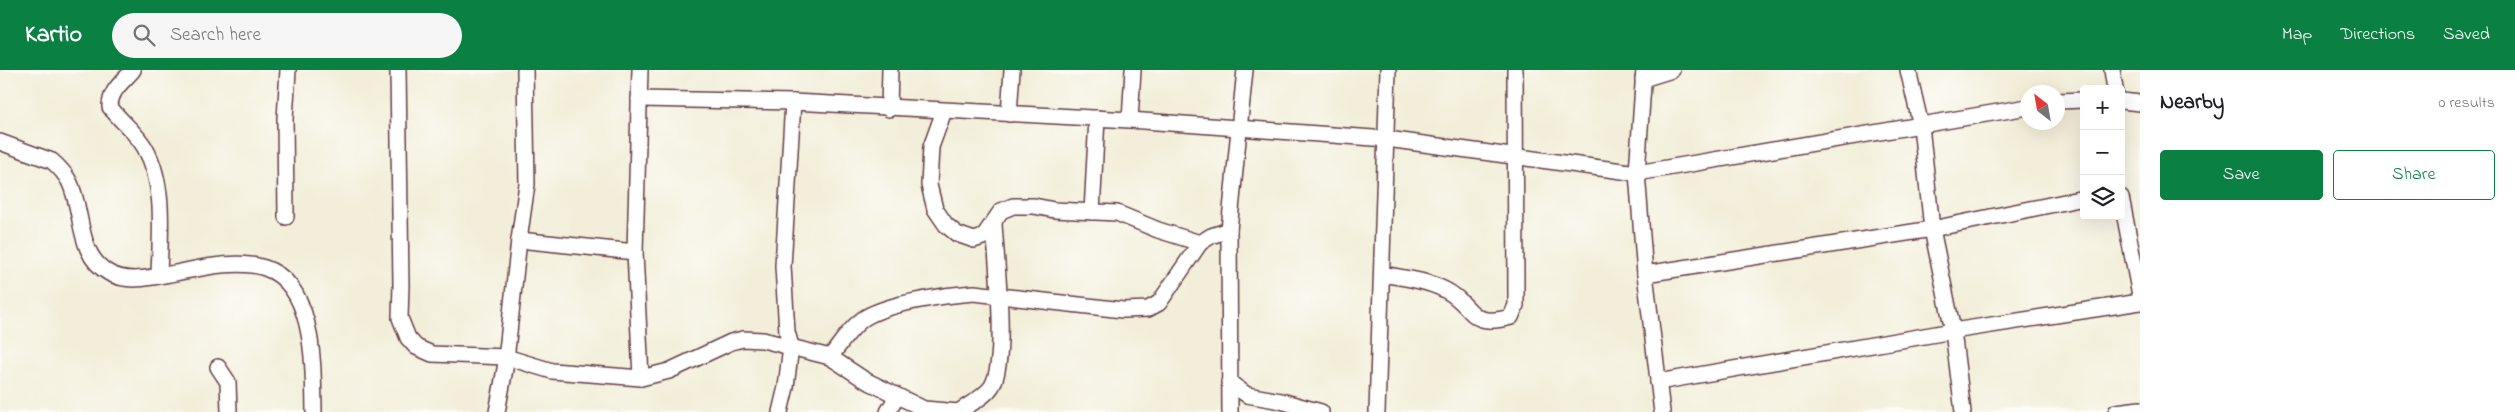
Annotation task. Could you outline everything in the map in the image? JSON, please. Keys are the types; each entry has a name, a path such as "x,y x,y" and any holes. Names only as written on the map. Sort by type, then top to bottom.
{"street":[{"path":"134,70 115,88 110,100 110,107 145,148 156,180 160,217 159,276"},
{"path":"286,217 285,118 288,70"},
{"path":"398,70 400,318 412,344 432,354 552,371 641,378 669,371 718,346 743,339 763,340 830,358 865,380 924,409 959,412 987,392 997,376 1000,361 999,296 994,224"},
{"path":"497,412 528,184 525,70"},
{"path":"640,70 635,252 641,378"},
{"path":"889,109 890,70"},
{"path":"1009,114 1012,70"},
{"path":"1130,120 1133,70"},
{"path":"1230,412 1228,230 1246,70"},
{"path":"1376,412 1388,70"},
{"path":"1382,274 1429,283 1446,290 1458,298 1468,312 1482,320 1498,321 1511,318 1516,305 1514,70"},
{"path":"1662,412 1645,274 1637,173 1644,74 1672,70"},
{"path":"1908,70 1920,126 1932,229 1952,331 1963,412"},
{"path":"2112,70 2114,85"},
{"path":"639,99 793,102 889,109 1097,118 1239,130 1387,139 1637,173 2020,108"},
{"path":"2065,101 2080,100"},
{"path":"2125,101 2140,103"},
{"path":"780,412 786,387 790,346 787,332 783,266 793,102"},
{"path":"944,111 931,147 929,185 935,210 946,225 957,234 974,240 983,237 994,224 1001,211 1013,206 1034,206 1054,210 1116,213 1158,230 1200,243"},
{"path":"1092,212 1097,118"},
{"path":"0,142 52,161 59,167 70,182 90,254 107,272 127,280 220,264 264,267 289,282 301,305 310,332 314,412"},
{"path":"1645,274 1932,229 2080,199"},
{"path":"2125,218 2140,295"},
{"path":"830,358 864,318 883,310 952,294 974,293 1123,310 1148,309 1159,303 1200,243 1211,236 1228,230"},
{"path":"519,240 635,252"},
{"path":"1658,382 1952,331 2140,302"},
{"path":"218,367 228,382 229,412"},
{"path":"1229,382 1247,395 1281,401 1321,412"},
{"path":"888,412 897,396"},
{"path":"2116,412 2140,409"}]}
